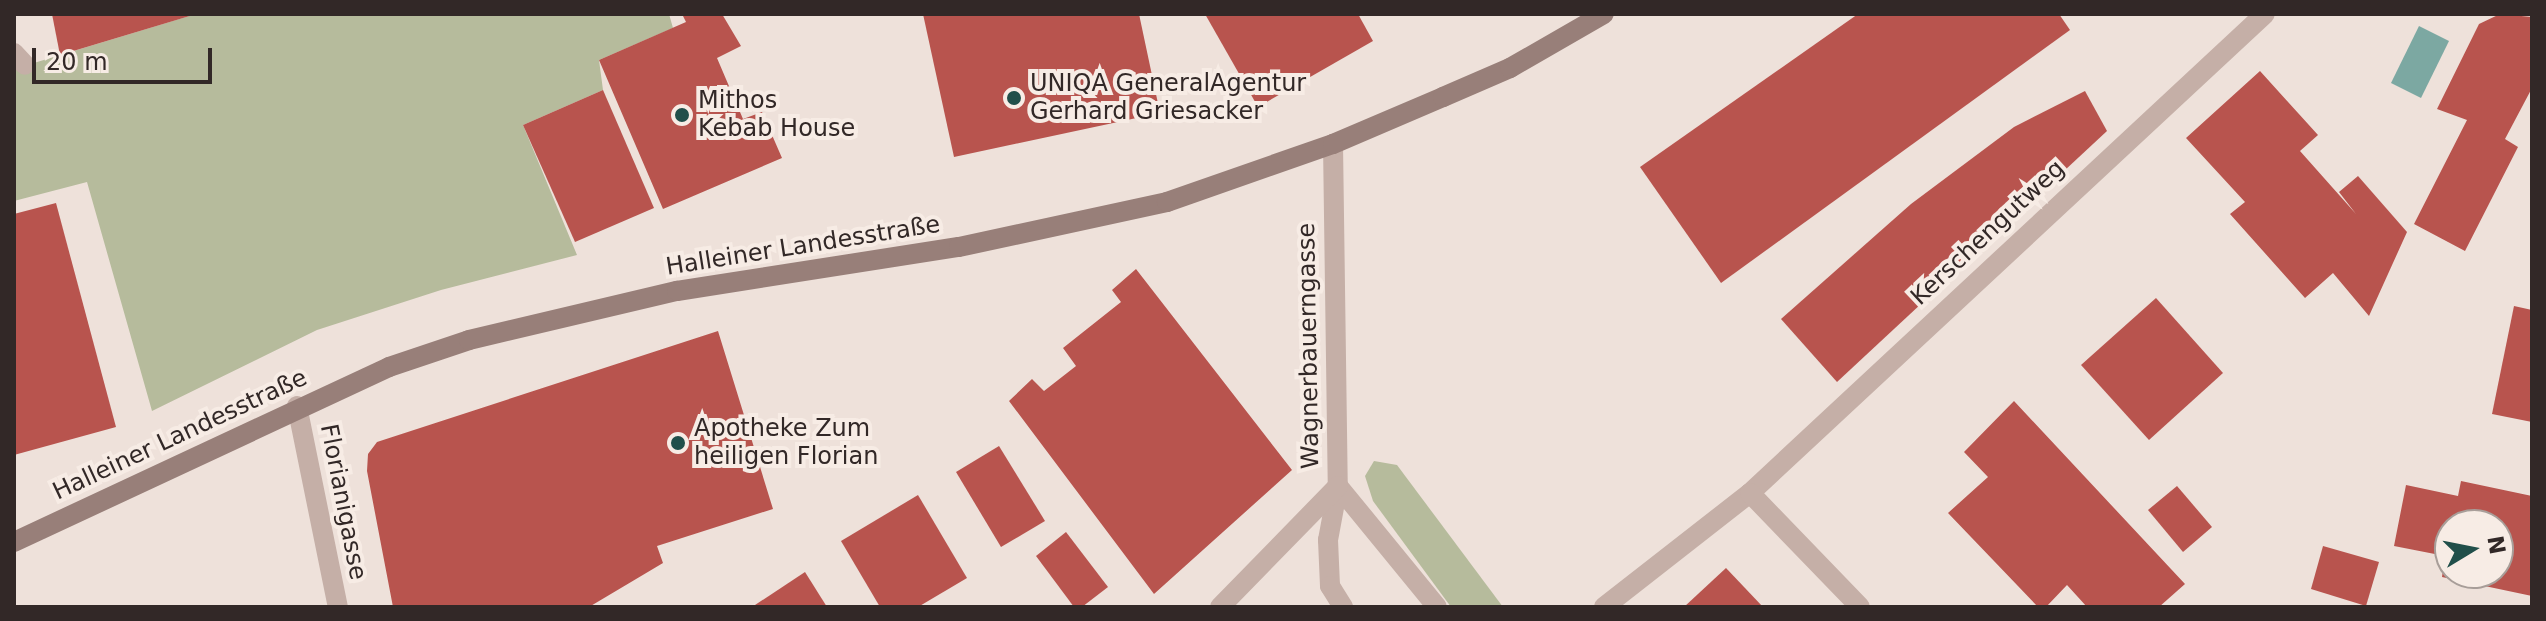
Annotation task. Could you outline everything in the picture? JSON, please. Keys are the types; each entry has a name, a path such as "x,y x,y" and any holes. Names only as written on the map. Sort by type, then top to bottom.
{"main road":[{"name":"Halleiner Landesstraße","path":"14,542 297,406 389,367 469,340 677,291 959,247 1138,208 1333,144 1510,68 1604,14"}],"street":[{"name":"Kerschengutweg","path":"1750,493 2265,14"},
{"name":"Wagnerbauerngasse","path":"1333,144 1338,486 1437,607"},
{"name":"Florianigasse","path":"297,406 338,607"},
{"path":"1220,607 1338,486"},
{"path":"1338,486 1329,556 1330,586 1343,607"},
{"path":"1604,607 1750,493 1860,607"}],"green space":[{"path":"196,14 669,14 673,28 599,60 603,90 523,125 577,255 441,290 317,330 152,411 87,182 14,201 14,69"},
{"path":"1374,461 1397,465 1503,607 1451,607 1373,501 1365,476"}],"water":[{"path":"2419,26 2449,41 2421,98 2391,83"}],"building":[{"path":"52,14 193,14 193,15 60,55"},
{"name":"Mithos Kebab House","path":"682,14 722,14 741,46 717,58 743,119 762,112 782,158 663,209 599,60 686,22"},
{"path":"923,14 1139,14 1160,113 954,157"},
{"path":"1205,14 1358,14 1373,41 1258,107"},
{"path":"1858,14 2059,14 2070,30 1721,283 1640,167"},
{"path":"2500,14 2532,17 2532,88 2505,139 2518,147 2465,251 2414,224 2467,120 2437,109 2479,24"},
{"path":"2260,71 2318,135 2300,151 2356,214 2339,192 2358,176 2407,232 2369,316 2333,273 2305,298 2230,214 2245,202 2186,138"},
{"path":"603,90 654,208 575,242 523,125"},
{"path":"2085,91 2107,131 1837,382 1781,319 1911,204 2014,127"},
{"path":"56,203 116,427 14,455 14,214"},
{"path":"1136,269 1292,470 1154,594 1009,401 1032,379 1044,391 1076,366 1063,348 1121,302 1112,290"},
{"path":"2156,298 2223,373 2149,440 2081,365"},
{"path":"2514,306 2532,310 2532,422 2492,414"},
{"path":"718,331 773,509 657,546 663,563 589,607 393,607 367,471 368,454 377,442"},
{"path":"2014,401 2185,584 2159,607 2087,607 2067,585 2046,607 2038,607 1948,513 1988,477 1964,452"},
{"path":"999,446 1045,521 1001,547 956,472"},
{"path":"2461,481 2532,496 2532,596 2499,589 2514,589 2514,509 2434,509 2434,554 2394,546 2406,485 2458,496"},
{"path":"2177,486 2212,527 2183,552 2148,510"},
{"path":"918,495 967,578 918,607 880,607 841,541"},
{"path":"1066,532 1108,587 1082,607 1074,607 1036,556"},
{"path":"2323,546 2379,562 2366,606 2311,589"},
{"path":"1726,568 1763,607 1684,607"},
{"path":"805,572 827,607 752,607"}],"place":[{"name":"UNIQA GeneralAgentur Gerhard Griesacker","path":"1014,98"},
{"name":"Mithos Kebab House","path":"682,115"},
{"name":"Apotheke Zum heiligen Florian","path":"678,443"}]}
